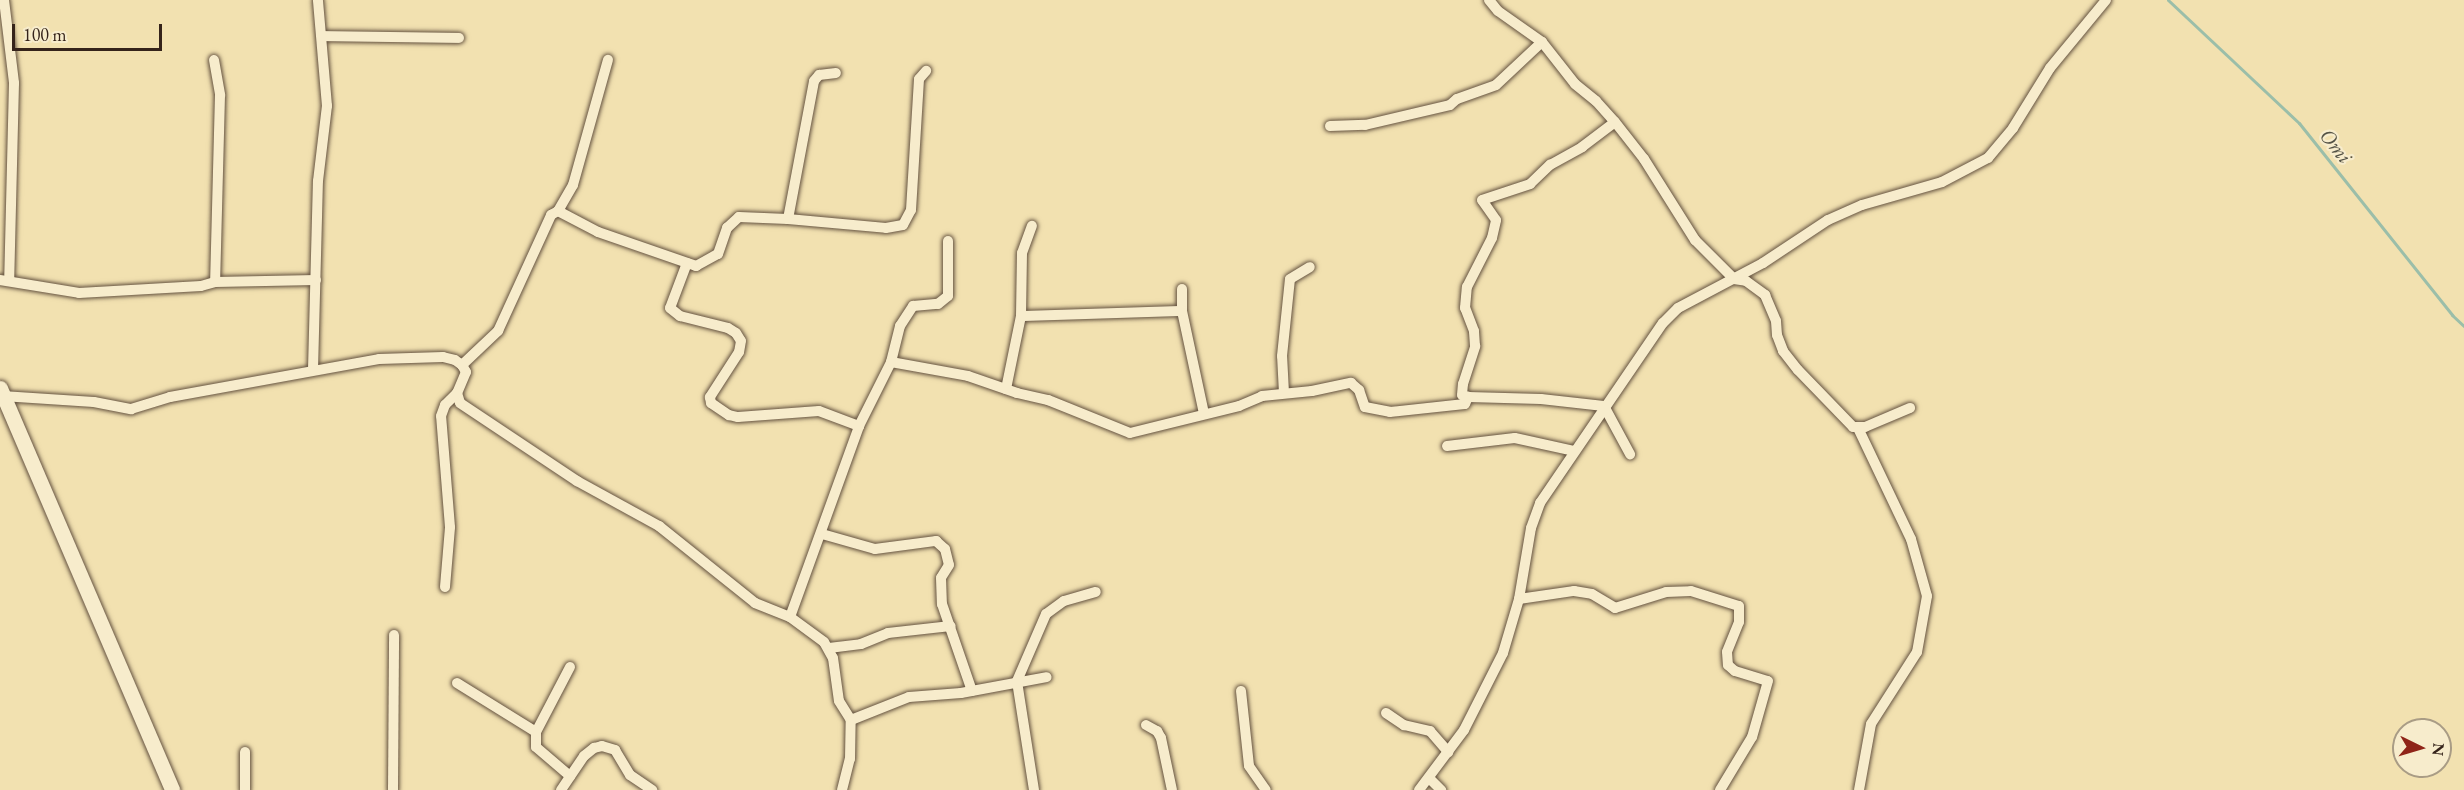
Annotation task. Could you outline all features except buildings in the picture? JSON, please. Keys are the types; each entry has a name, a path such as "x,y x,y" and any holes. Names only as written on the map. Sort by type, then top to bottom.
{"main road":[{"path":"1,392 62,528 172,790"}],"street":[{"path":"4,0 14,83 4,280 79,293 201,286 215,282 316,280"},
{"path":"314,370 318,181 327,106 318,0"},
{"path":"1489,0 1498,11 1542,42 1575,84 1596,101 1616,122 1644,159 1695,240 1734,279 1746,281 1765,295 1776,321 1777,335 1784,351 1805,378 1853,427 1858,428 1910,408"},
{"path":"1419,790 1430,779 1464,730 1503,653 1519,599 1531,528 1540,503 1604,406 1663,323 1678,308 1734,279 1845,212 1942,182 1988,158 2013,128 2050,68 2106,0"},
{"path":"322,36 459,38"},
{"path":"1329,126 1365,125 1450,105 1457,99 1496,85 1542,42"},
{"path":"214,60 220,95 215,282"},
{"path":"462,365 498,331 551,215 558,212 573,185 608,60"},
{"path":"558,212 597,232 696,266 718,254 727,228 739,218 788,219 886,228 903,225 911,210 920,79 926,71"},
{"path":"788,219 814,81 819,75 836,73"},
{"path":"1604,406 1541,399 1462,395 1463,384 1475,346 1474,331 1465,308 1467,288 1492,238 1496,220 1482,200 1530,184 1550,165 1582,147 1616,122"},
{"path":"1006,389 1021,316 1022,254 1032,226"},
{"path":"790,617 860,426 891,362 900,326 913,306 938,304 948,296 948,241"},
{"path":"687,263 670,308 680,316 728,328 736,333 741,341 739,352 710,397 711,403 729,415 738,417 819,411 860,426"},
{"path":"1284,393 1282,356 1290,279 1310,267"},
{"path":"1182,289 1182,311 1204,414"},
{"path":"1021,316 1092,316 1182,311"},
{"path":"1,392 94,402 131,409 170,397 379,359 443,357 462,365 466,372 465,379 457,393 445,405 441,416 450,527 445,587"},
{"path":"891,362 968,376 1048,400 1130,433 1239,406 1262,396 1312,392 1352,383 1359,390 1365,406 1390,412 1465,404 1468,397"},
{"path":"457,393 460,403 577,481 659,526 755,603 790,617 829,648 839,701 851,720 850,759 842,790"},
{"path":"1604,406 1630,454"},
{"path":"1858,428 1911,539 1927,596 1917,652 1871,724 1858,790"},
{"path":"1447,446 1515,438 1574,451"},
{"path":"822,534 874,549 936,541 945,549 949,565 941,578 942,604 972,691"},
{"path":"1519,599 1574,591 1592,594 1615,608 1666,592 1691,591 1739,606 1739,622 1727,652 1728,665 1735,670 1768,681 1752,736 1720,790"},
{"path":"1034,790 1017,681 1046,614 1064,601 1096,592"},
{"path":"829,648 861,644 888,633 951,626"},
{"path":"393,790 394,635"},
{"path":"570,667 536,732 536,747 570,776"},
{"path":"851,720 909,697 972,691 1047,676"},
{"path":"458,683 536,732"},
{"path":"1240,692 1249,766 1266,790"},
{"path":"1386,713 1404,725 1430,731 1448,752"},
{"path":"1146,725 1157,731 1161,738 1172,790"},
{"path":"561,790 589,752 602,746 615,750 630,775 652,790"},
{"path":"245,752 245,790"},
{"path":"1430,779 1442,790"}],"waterway":[{"name":"Omi","path":"2168,0 2299,123 2452,315 2464,326"}]}
